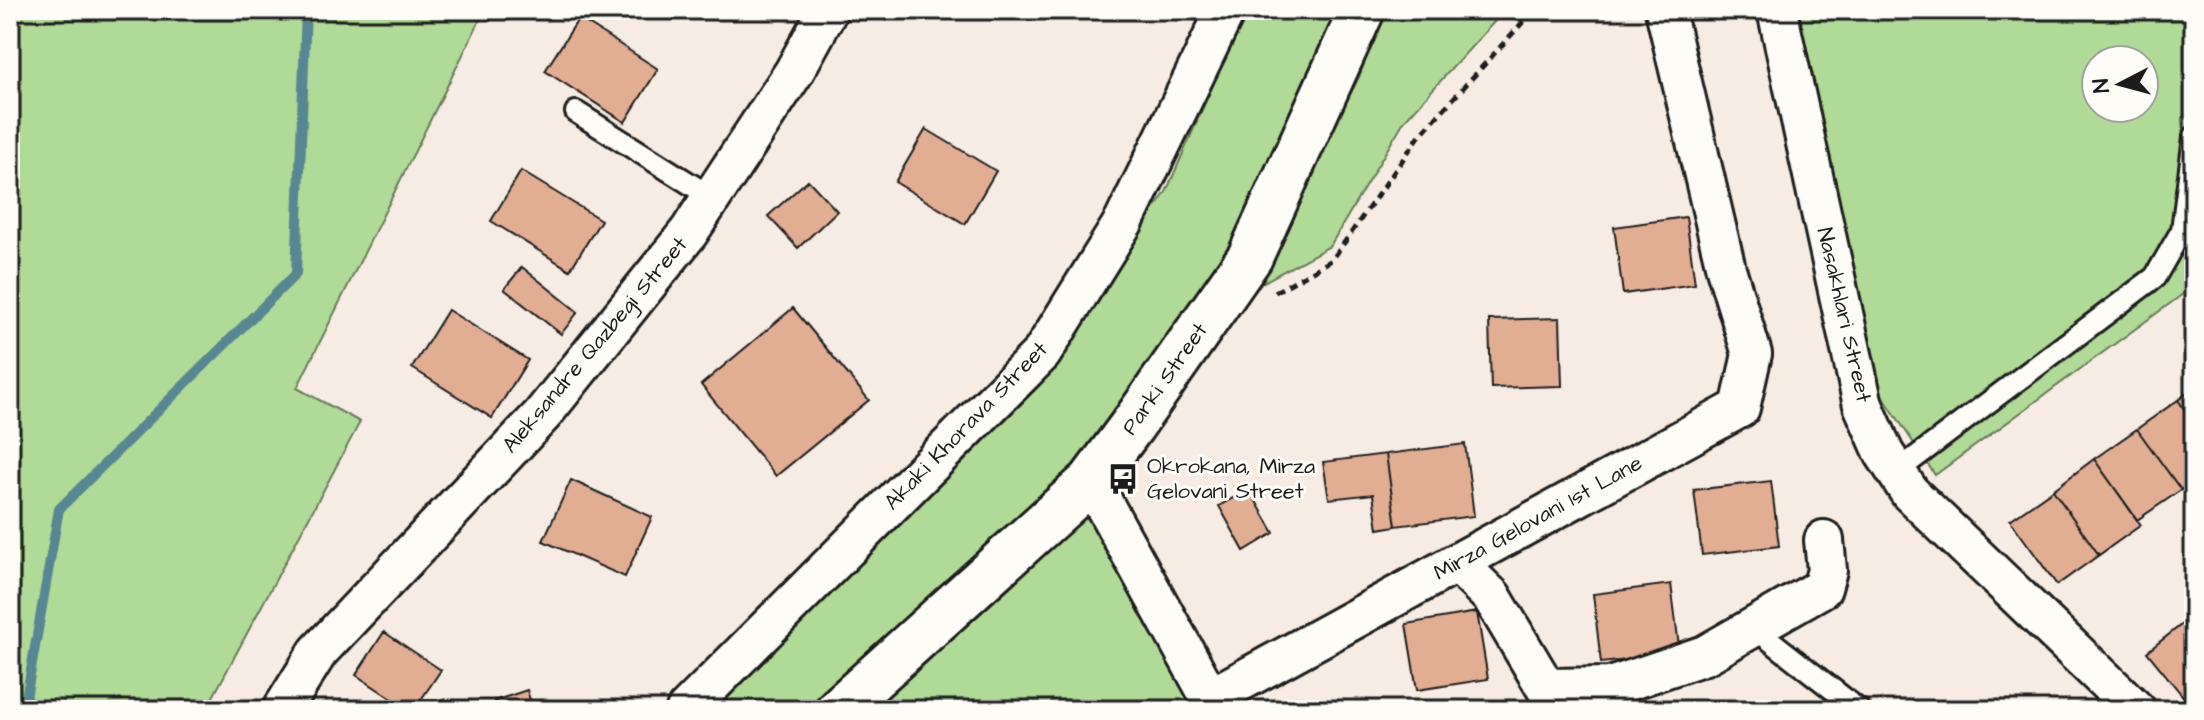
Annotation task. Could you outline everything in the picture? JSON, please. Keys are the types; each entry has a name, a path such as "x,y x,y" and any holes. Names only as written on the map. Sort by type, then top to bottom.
{"street":[{"name":"Aleksandre Qazbegi Street","path":"794,72 812,10"},
{"name":"Aleksandre Qazbegi Street","path":"282,710 318,652 542,415 689,232 794,72 828,10"},
{"name":"Akaki Khorava Street","path":"686,710 1042,353 1124,221 1226,10"},
{"name":"Parki Street","path":"841,709 1091,481 1250,257 1362,10"},
{"name":"Mirza Gelovani 1st Lane","path":"1214,704 1457,563 1740,408 1752,354 1726,269 1665,10"},
{"name":"Nasakhlari Street","path":"1777,10 1863,405 1884,453 1910,493 2136,710"},
{"path":"1091,481 1214,704"},
{"path":"1457,563 1492,597 1553,699 1610,687 1705,655 1822,588 1827,570 1824,540"}],"lane":[{"path":"576,112 711,197"},
{"path":"1896,472 2155,277 2182,230 2194,137"},
{"path":"1753,627 1859,710"}],"path":[{"path":"1273,293 1332,260 1420,135 1534,10"}],"green space":[{"path":"10,10 485,10 297,388 360,422 206,710 10,710"},
{"path":"1246,10 1347,10 1243,242 1073,467 910,615 818,710 715,710 1041,384 1094,297 1166,192"},
{"path":"1384,10 1505,10 1404,121 1330,246 1249,290 1359,77"},
{"path":"1796,10 2194,10 2194,286 1935,475 1872,380"},
{"path":"1087,511 1198,710 858,710"}],"building":[{"path":"579,18 658,69 625,122 545,71"},
{"path":"926,129 996,171 965,224 895,182"},
{"path":"521,171 601,220 570,270 491,221"},
{"path":"808,180 837,211 798,248 768,216"},
{"path":"1686,217 1695,284 1623,294 1614,227"},
{"path":"522,267 578,312 561,334 504,289"},
{"path":"793,308 869,400 776,476 701,385"},
{"path":"448,310 528,360 492,418 412,368"},
{"path":"1560,318 1562,386 1491,388 1489,320"},
{"path":"2194,388 2194,423 2178,400"},
{"path":"2178,400 2194,423 2194,480 2181,490 2137,429"},
{"path":"2137,429 2181,490 2137,520 2094,459"},
{"path":"1465,444 1474,516 1396,526 1386,454"},
{"path":"1386,454 1396,526 1378,529 1373,494 1329,499 1323,462"},
{"path":"2094,459 2141,525 2099,555 2053,490"},
{"path":"571,480 652,517 625,577 543,541"},
{"path":"1771,481 1779,546 1702,555 1694,490"},
{"path":"1249,489 1274,533 1244,551 1219,506"},
{"path":"2053,490 2099,555 2057,585 2010,520"},
{"path":"1671,584 1680,654 1601,663 1593,594"},
{"path":"1477,612 1488,679 1417,690 1406,624"},
{"path":"2186,621 2194,632 2194,710 2147,652"},
{"path":"384,632 441,670 414,710 409,710 356,675"},
{"path":"527,690 533,710 497,710 494,701"}],"waterway":[{"path":"24,710 59,509 296,274 306,10"}],"place":[{"name":"Okrokana, Mirza Gelovani Street","path":"1123,479"}]}
